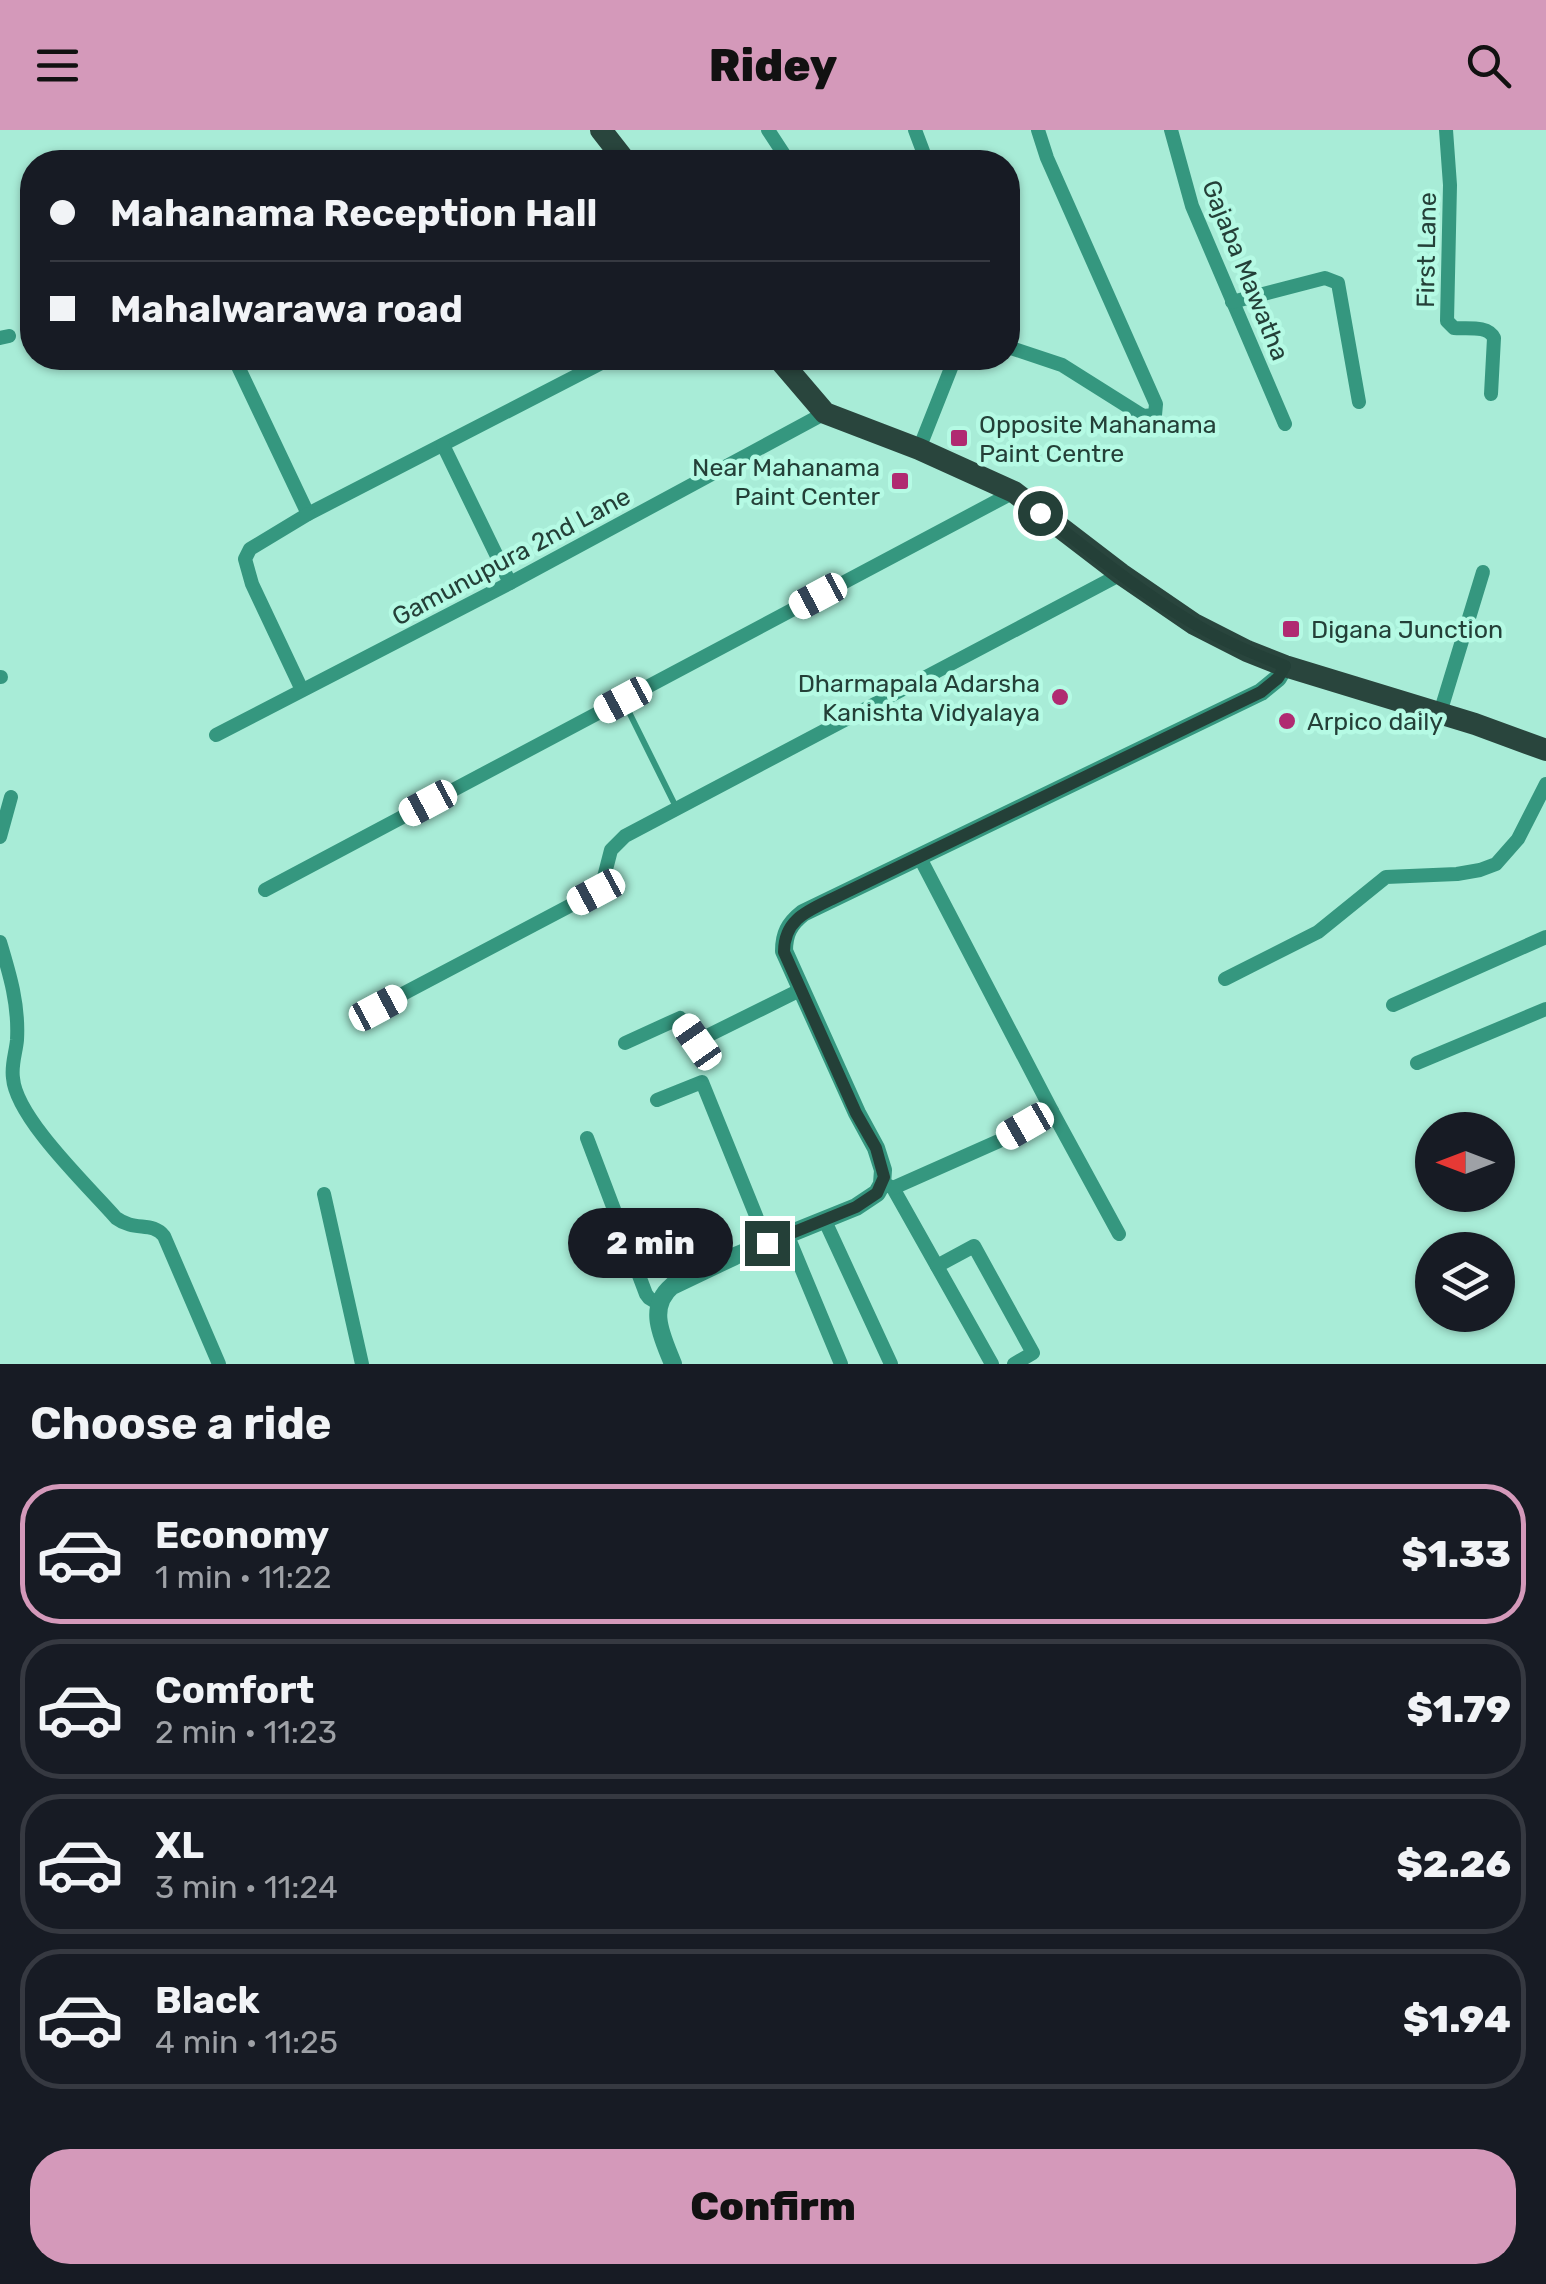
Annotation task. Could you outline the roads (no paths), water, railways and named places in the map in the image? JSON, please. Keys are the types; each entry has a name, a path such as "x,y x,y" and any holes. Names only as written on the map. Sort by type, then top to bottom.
{"main road":[{"path":"601,130 617,150"},
{"path":"788,370 825,413 919,449 1014,492 1120,574 1194,624 1248,652 1546,750"}],"street":[{"path":"1020,351 1062,365 1143,416 1155,415 1156,404 1038,130"},
{"name":"Gajaba Mawatha","path":"1171,130 1192,206 1285,424"},
{"name":"First Lane","path":"1446,130 1450,185 1448,321 1454,328 1491,332 1492,394"},
{"path":"1232,302 1326,278 1338,283 1359,402"},
{"path":"240,370 308,514"},
{"path":"302,690 252,584 246,559 250,549 308,514 588,370"},
{"path":"919,449 951,370"},
{"name":"Gamunupura 2nd Lane","path":"216,735 825,413"},
{"path":"444,445 510,582"},
{"path":"266,890 1014,492"},
{"path":"1440,713 1483,572"},
{"path":"378,1008 596,892 603,882 611,850 625,836 1120,574"},
{"path":"992,1364 888,1186 876,1148 800,990 784,952 784,940 792,922 803,913 1261,692 1285,666"},
{"path":"1225,979 1318,932 1386,877 1457,874 1496,864 1518,839 1546,784"},
{"path":"0,836 11,797"},
{"path":"919,856 1118,1234"},
{"path":"1392,1005 1546,937"},
{"path":"0,942 17,1005 12,1076 18,1098 31,1122 116,1218 130,1227 155,1228 164,1236 219,1364"},
{"path":"625,1043 680,1018 697,1042 800,990"},
{"path":"1417,1063 1546,1009"},
{"path":"657,1100 702,1082 767,1243"},
{"path":"673,1364 658,1324 658,1304 672,1286 825,1221 888,1186 998,1142 1052,1111"},
{"path":"586,1138 646,1294 658,1304"},
{"path":"324,1194 362,1364"},
{"path":"825,1221 892,1364"},
{"path":"787,1234 841,1364"},
{"path":"937,1266 974,1246 1038,1359 1014,1364"}],"lane":[{"path":"623,700 676,808"}],"place":[{"name":"Opposite Mahanama Paint Centre","path":"959,438"},
{"name":"Near Mahanama Paint Center","path":"900,481"},
{"name":"Digana Junction","path":"1291,629"},
{"name":"Dharmapala Adarsha Kanishta Vidyalaya","path":"1060,697"},
{"name":"Arpico daily","path":"1287,721"}]}
